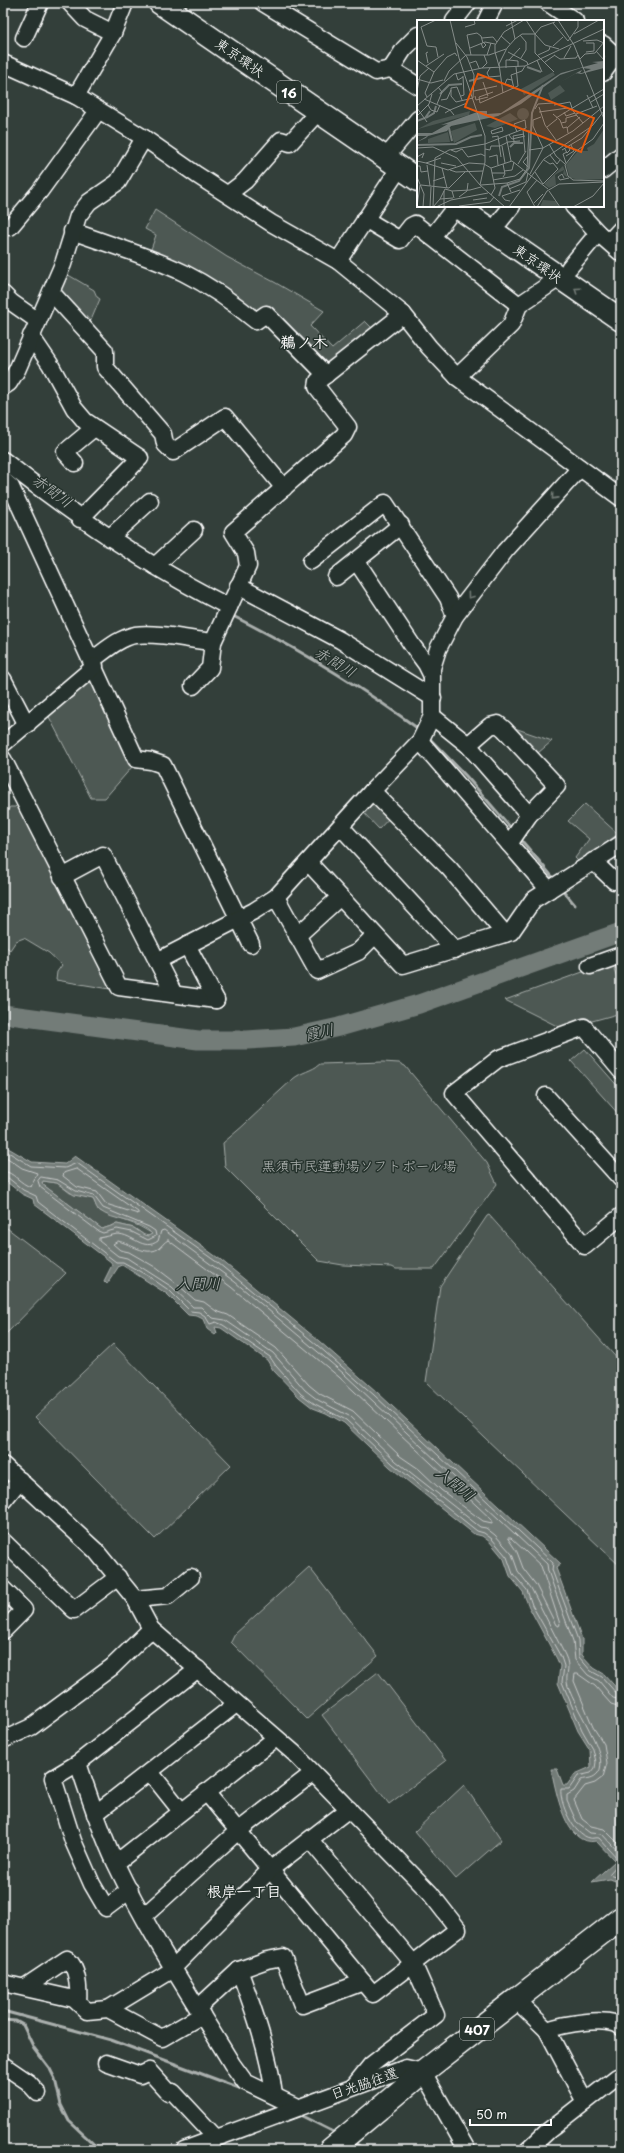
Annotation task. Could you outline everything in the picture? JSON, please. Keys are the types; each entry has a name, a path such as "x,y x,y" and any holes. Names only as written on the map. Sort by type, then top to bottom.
{"highway":[{"name":"東京環状","path":"160,3 318,112 400,159"},
{"name":"東京環状","path":"183,3 400,159 417,179"},
{"name":"東京環状","path":"458,207 564,273 621,304"},
{"name":"東京環状","path":"483,207 506,213 564,273 621,320"},
{"name":"407","path":"330,2150 423,2072 621,1918"}],"street":[{"path":"24,38 40,3"},
{"path":"70,3 85,19 113,33"},
{"path":"76,96 113,33 125,3"},
{"path":"263,3 376,72 391,68 404,49 417,36"},
{"path":"455,20 468,3"},
{"path":"486,20 495,3"},
{"path":"548,3 574,20"},
{"path":"604,45 618,58 604,72"},
{"path":"3,63 76,96 98,111 144,138 197,176 228,194 271,223 338,261 403,314 429,347 457,377 621,498"},
{"path":"391,68 417,85"},
{"path":"10,227 40,191 98,111"},
{"path":"228,194 245,181 281,140 290,143 318,112"},
{"path":"338,261 365,219 400,159 417,120"},
{"path":"3,387 9,383 17,370 63,264 72,231 78,216 89,202 118,182 144,138"},
{"path":"604,169 621,155"},
{"path":"432,237 455,207"},
{"path":"574,207 603,238 621,253"},
{"path":"365,219 400,240 415,224 519,304"},
{"path":"457,377 511,325 519,304 564,273 603,238 621,229"},
{"path":"72,231 156,261 185,274 241,309 256,321 266,314 326,375"},
{"path":"51,292 105,351 105,367 163,434 164,444 173,452 225,417 284,488"},
{"path":"3,294 11,302 38,321"},
{"path":"193,686 210,668 213,642 248,562 246,553 233,532 344,435 348,428 318,387 318,381 403,314"},
{"path":"31,336 50,364 74,408 85,421 140,458 80,519"},
{"path":"75,463 65,452 94,428"},
{"path":"3,460 80,519 109,538 195,590 229,607"},
{"path":"157,961 238,919 276,897 372,791 420,741 432,716 433,698 431,674 438,649 455,616 504,551 580,468"},
{"path":"3,480 11,486 136,760 151,761 163,765 251,944"},
{"path":"109,538 150,501"},
{"path":"310,561 385,503 448,598 455,616"},
{"path":"336,577 357,562 401,525"},
{"path":"155,566 194,530"},
{"path":"357,562 426,664 431,674"},
{"path":"238,586 340,640 433,698"},
{"path":"3,744 27,725 93,663 121,640 135,636 154,635 213,642"},
{"path":"3,679 27,725"},
{"path":"432,716 468,745 530,815"},
{"path":"468,745 490,726 498,724 557,786 530,815 509,844"},
{"path":"420,741 549,890"},
{"path":"3,759 119,988 216,1000 187,945"},
{"path":"372,791 449,868 505,934"},
{"path":"341,827 455,950"},
{"path":"308,862 403,965 511,932 534,900 621,844"},
{"path":"62,877 103,855 174,994"},
{"path":"593,861 614,881"},
{"path":"276,897 316,971 358,952 375,935"},
{"path":"297,936 340,897"},
{"path":"590,966 621,955"},
{"path":"621,1070 584,1027 498,1059 454,1093 585,1246 621,1216"},
{"path":"546,1096 621,1179"},
{"path":"3,1465 91,1546 135,1599 150,1629 294,1753 430,1893 458,1928 373,1994 206,1792"},
{"path":"3,1500 20,1480"},
{"path":"3,1541 74,1610 118,1577"},
{"path":"135,1599 168,1596 191,1577"},
{"path":"3,1589 24,1610 3,1631"},
{"path":"3,1740 31,1727 112,1667 150,1629"},
{"path":"130,1890 106,1908 92,1884 73,1841 53,1778 78,1762 198,1669"},
{"path":"95,1814 236,1704"},
{"path":"116,1863 276,1738"},
{"path":"78,1762 95,1814 116,1863 144,1916 238,2074 245,2082 296,2107"},
{"path":"150,1772 181,1811"},
{"path":"144,1916 238,1831 313,1773"},
{"path":"3,1983 25,1987 78,2002 87,2011 108,2009 174,1967 271,1869 349,1809"},
{"path":"310,1840 413,1963 436,2014 371,2065 354,2086"},
{"path":"108,2009 162,2038 200,2011 239,1970 266,1960 284,1957 302,2005 363,1982"},
{"path":"25,1987 68,1959 73,1966 79,1993 78,2002"},
{"path":"239,1970 253,2008 272,2080 274,2095"},
{"path":"524,1992 585,2102"},
{"path":"546,2030 559,2026 606,2021 618,2024 621,2027"},
{"path":"106,2063 140,2075 149,2071 168,2092 173,2092 216,2138"},
{"path":"3,2065 28,2082 38,2093"},
{"name":"日光脇往還","path":"184,2150 296,2107 406,2068 423,2072"},
{"path":"423,2072 467,2150"},
{"path":"535,2148 548,2131 617,2077"}],"green space":[{"path":"155,210 227,257 324,311 310,326 332,349 365,321 375,331 327,369 257,316 149,255 156,235 145,229"},
{"path":"65,273 94,290 97,297 100,299 89,325 56,291"},
{"path":"91,676 132,767 105,798 91,798 47,713"},
{"path":"506,725 552,741 538,753"},
{"path":"373,798 391,816 379,829 362,811"},
{"path":"20,802 116,990 56,980 57,972 62,965 49,953 24,938 16,941 10,950 3,944 3,817 10,807 15,807"},
{"path":"585,804 618,834 580,863 575,858 589,839 568,821"},
{"path":"616,960 621,965 614,969 621,989 621,1013 563,1029 505,1000"},
{"path":"585,1049 621,1090 621,1117 571,1061"},
{"name":"黒須市民運動場ソフトボール場","path":"383,1062 399,1063 405,1066 487,1163 497,1184 434,1269 396,1269 392,1267 343,1265 319,1261 225,1167 223,1143 296,1077 320,1064"},
{"path":"43,1181 57,1183 70,1193 93,1199 98,1210 139,1226 153,1234 148,1236 144,1235 134,1228 117,1224 102,1229 42,1184"},
{"path":"489,1215 621,1363 621,1567 426,1382 440,1286"},
{"path":"3,1225 66,1273 3,1337"},
{"path":"113,1344 231,1465 155,1539 35,1417"},
{"path":"309,1567 378,1656 307,1719 231,1642 235,1634"},
{"path":"378,1672 446,1761 389,1804 322,1715"},
{"path":"464,1785 501,1840 456,1879 415,1831"}],"water":[{"name":"入間川","path":"3,1145 32,1162 65,1164 75,1156 221,1260 319,1341 377,1392 561,1564 556,1568 582,1639 582,1655 594,1668 604,1674 621,1693 621,1883 610,1879 592,1882 615,1861 596,1841 585,1841 577,1836 569,1827 559,1803 551,1769 557,1769 563,1785 567,1785 575,1774 591,1767 590,1750 578,1731 558,1683 560,1666 557,1659 529,1607 523,1592 510,1576 504,1559 490,1542 482,1536 474,1534 390,1467 344,1423 313,1408 299,1397 273,1370 267,1360 221,1328 215,1327 217,1333 215,1335 207,1329 203,1319 197,1316 188,1315 167,1294 122,1265 119,1266 107,1284 104,1281 112,1265 111,1262 34,1204 33,1199 22,1194 3,1179","holes":["43,1181 57,1183 74,1195 93,1199 98,1209 105,1214 134,1223 147,1229 152,1234 148,1236 144,1235 134,1228 117,1224 102,1229 42,1184"]}],"waterway":[{"name":"赤間川","path":"235,617 330,669 375,698 420,730"},
{"name":"赤間川","path":"430,739 466,776 511,828"},
{"name":"赤間川","path":"522,841 555,880"},
{"name":"赤間川","path":"561,888 575,905"},
{"name":"霞川","path":"3,1014 198,1040 247,1040 294,1037 339,1027 419,1004 621,932"},
{"path":"3,2011 111,2040 242,2089"},
{"path":"3,2020 16,2021 23,2025 34,2048 50,2069 55,2079 61,2105 69,2121 100,2150"},
{"path":"298,2114 338,2134"},
{"path":"352,2141 365,2150"}],"district":[{"name":"鵜ノ木","path":"304,341"},
{"name":"根岸一丁目","path":"244,1890"}]}
